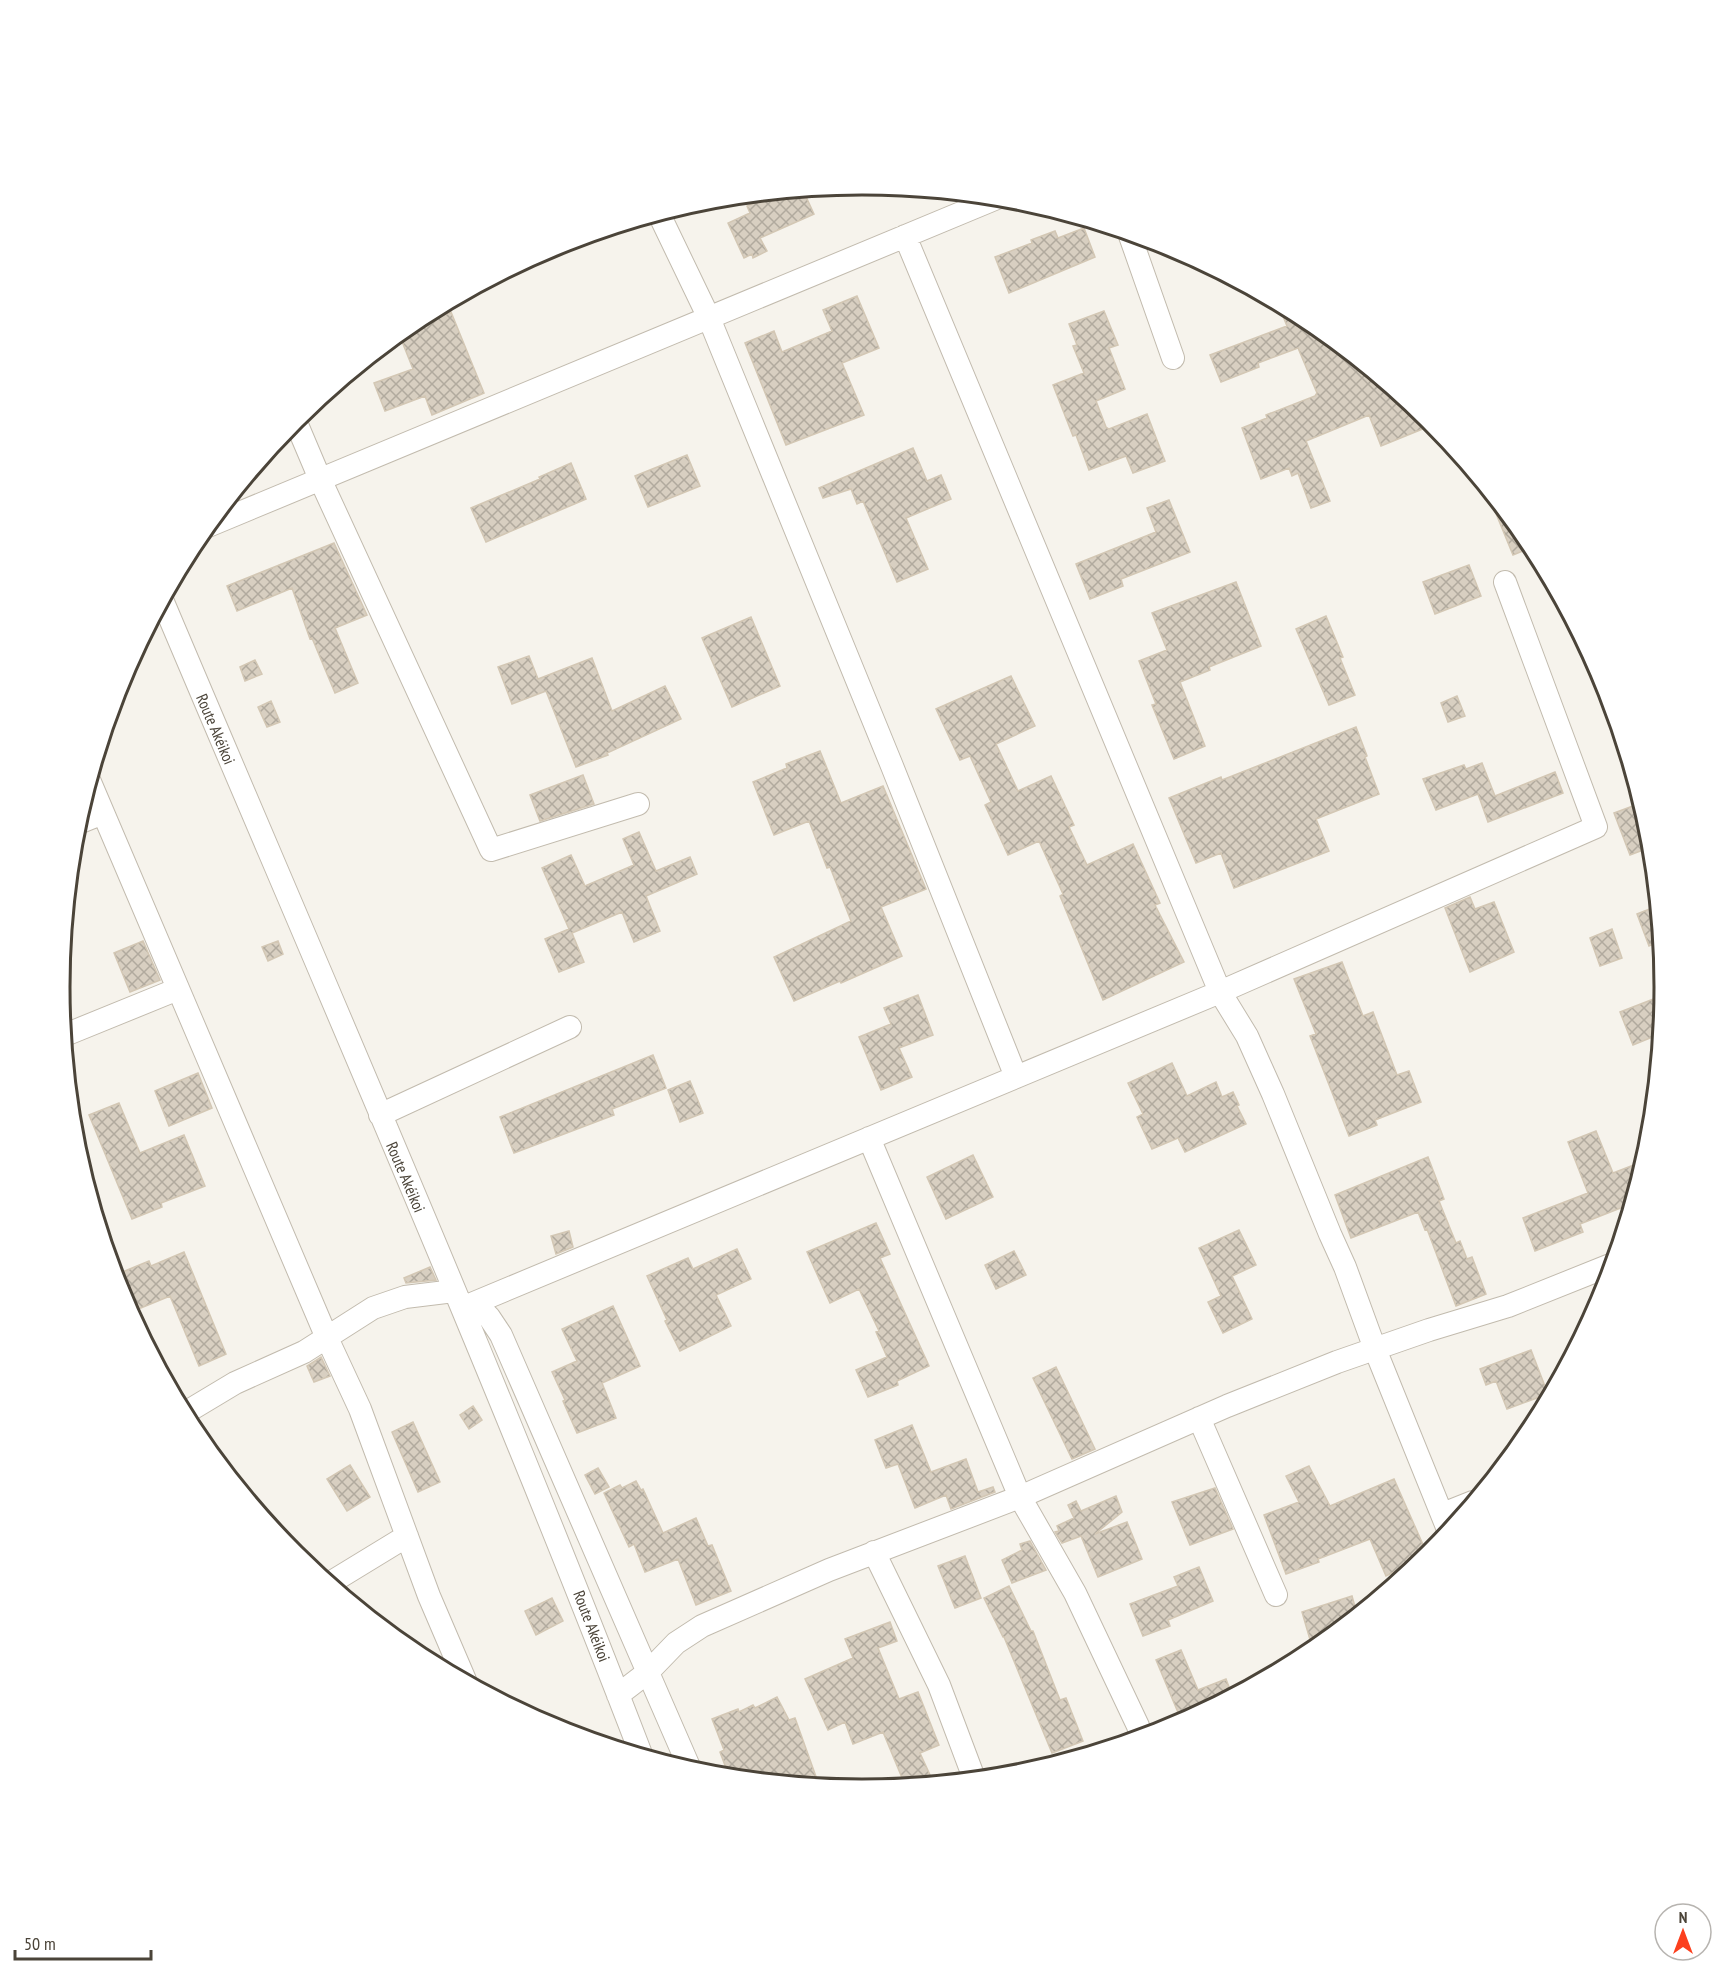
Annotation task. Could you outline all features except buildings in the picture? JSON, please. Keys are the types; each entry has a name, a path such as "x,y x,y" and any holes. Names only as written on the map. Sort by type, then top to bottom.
{"street":[{"path":"224,519 981,204"},
{"path":"662,221 709,318 1016,1077"},
{"path":"905,236 1220,992 1247,1036 1273,1094 1329,1234 1345,1267 1375,1349 1446,1522"},
{"path":"1132,243 1173,358"},
{"path":"299,430 490,850 638,804"},
{"path":"193,1408 235,1383 304,1352 373,1308 405,1297 464,1301 869,1138 1220,992 1596,827 1505,582"},
{"name":"Route Akéikoi","path":"167,610 380,1115 464,1301 638,1746"},
{"path":"95,793 327,1338 360,1409 429,1596 461,1670"},
{"path":"89,819 103,813"},
{"path":"72,1032 178,989"},
{"path":"380,1115 570,1027"},
{"path":"869,1138 1020,1497 1075,1593 1139,1729"},
{"path":"618,1695 648,1672 676,1643 702,1626 874,1552 1020,1497 1199,1418 1375,1349 1508,1306 1603,1267"},
{"name":"Route Akéikoi","path":"464,1301 489,1317 501,1335 685,1759"},
{"path":"1199,1418 1276,1595"},
{"path":"337,1579 407,1536"},
{"path":"874,1552 939,1685 971,1771"}]}
